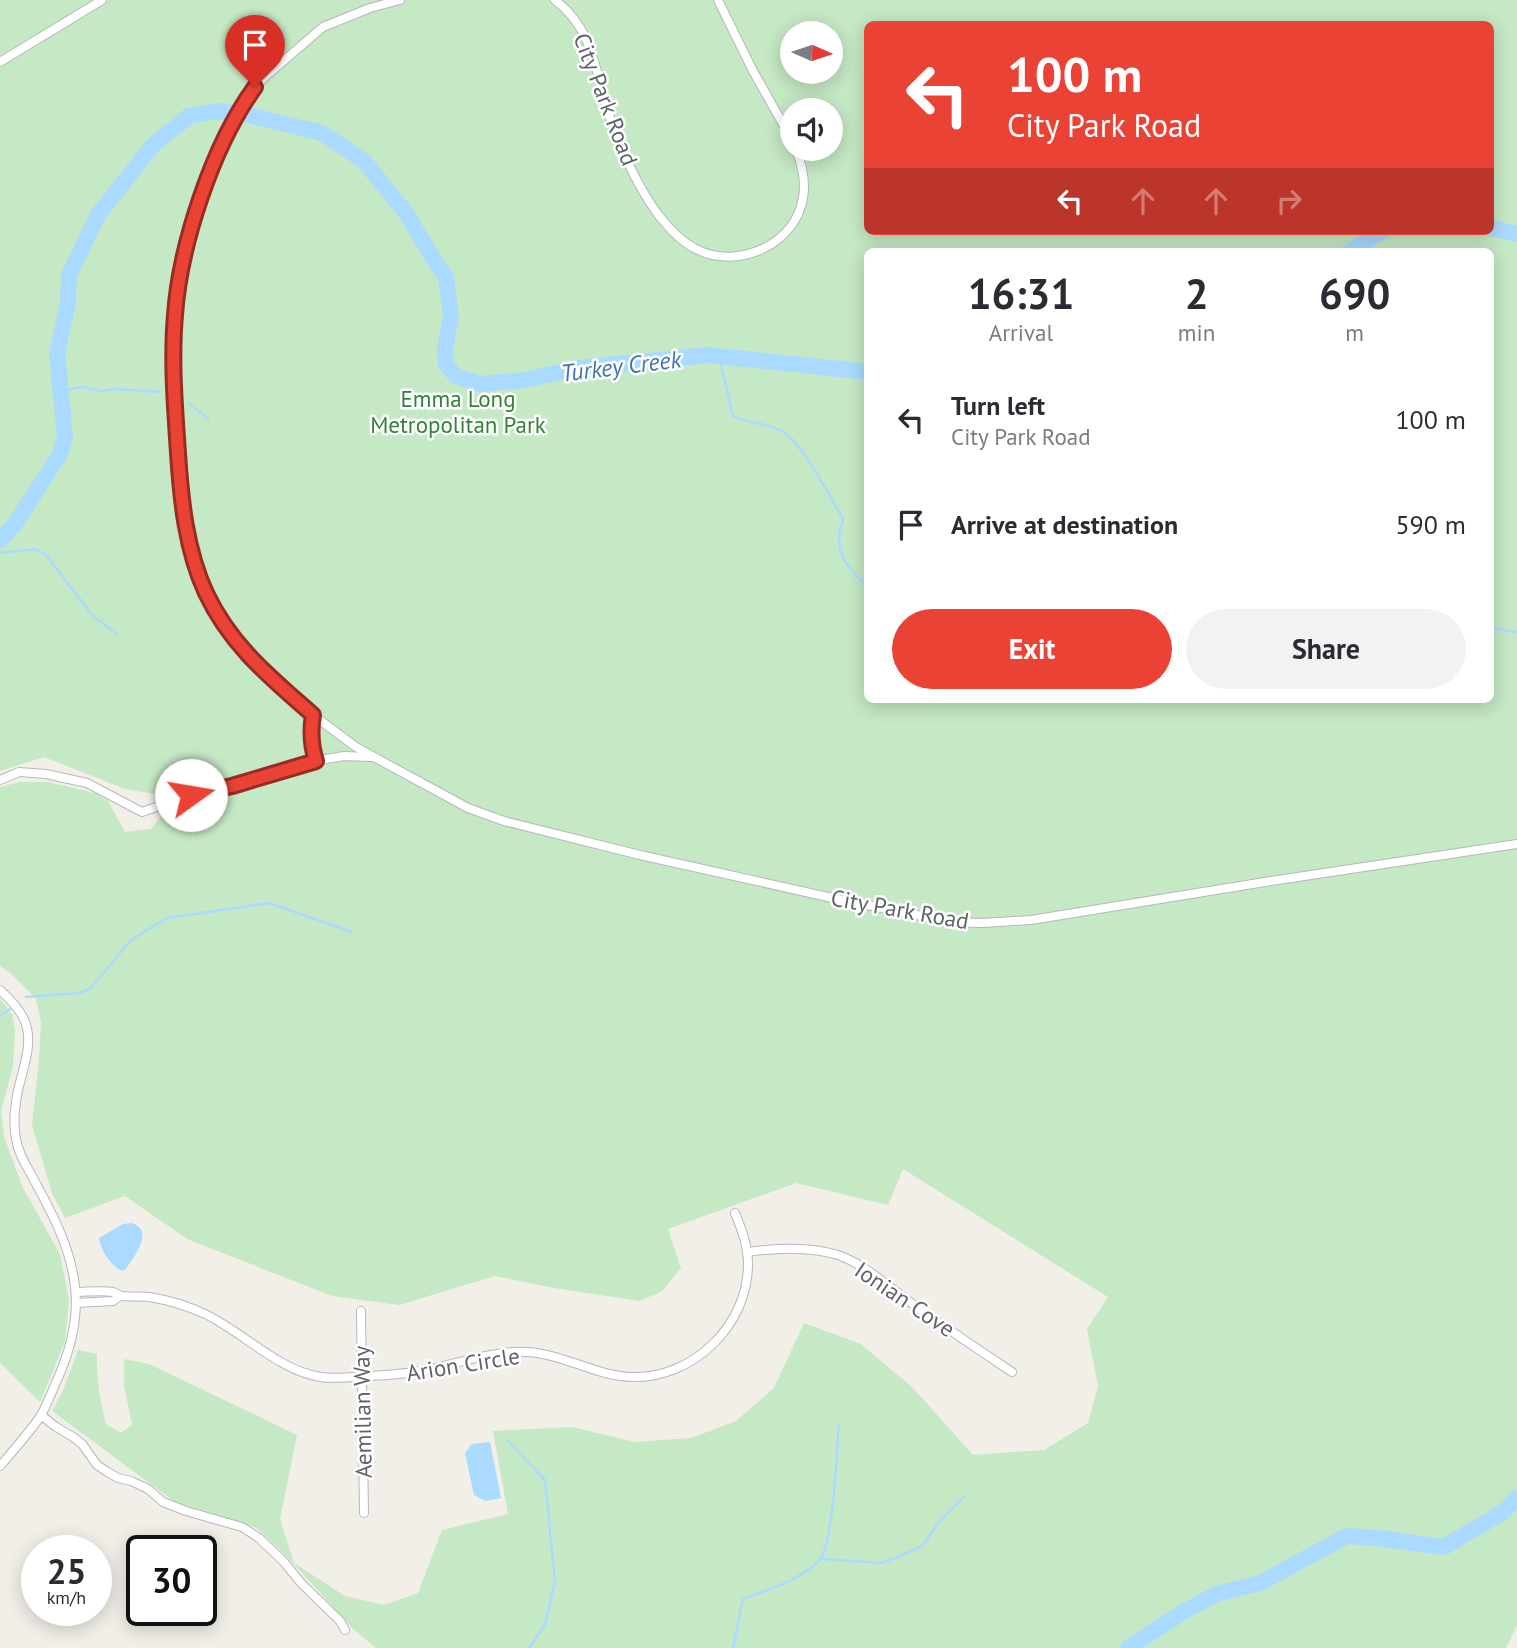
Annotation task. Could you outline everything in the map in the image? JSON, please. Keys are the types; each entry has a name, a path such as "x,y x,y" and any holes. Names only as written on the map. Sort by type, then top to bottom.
{"street":[{"path":"0,62 102,0"},
{"name":"City Park Road","path":"400,0 370,8 323,27 261,81 241,107 215,163 193,221 175,312 174,399 183,508 201,582 226,628 254,663 313,715 356,747 468,808 515,824 863,905 962,923 1031,919 1517,844"},
{"name":"City Park Road","path":"555,0 572,15 591,48 611,121 643,190 657,213 694,249 727,257 750,255 771,245 790,228 802,205 800,161"},
{"path":"718,0 780,119"},
{"path":"313,715 311,745 316,761"},
{"path":"0,780 19,772 46,774 87,783 142,812 191,795 316,761 344,756 374,757"},
{"path":"0,990 13,1001 24,1019 28,1038 16,1100 16,1140 20,1154 65,1241 73,1270 77,1303 71,1344 41,1415 0,1466"},
{"name":"Arion Circle","path":"76,1292 113,1292 120,1296 172,1302 216,1321 286,1365 320,1377 412,1373 484,1355 519,1352 551,1355 622,1377 649,1376 691,1362 721,1336 730,1324 745,1286 748,1263 745,1238 735,1213"},
{"name":"Ionian Cove","path":"747,1252 804,1250 838,1255 859,1266 1012,1372"},
{"name":"Arion Circle","path":"77,1303 113,1301 120,1296"},
{"name":"Aemilian Way","path":"361,1311 364,1513"},
{"path":"41,1415 82,1444 97,1465 118,1478 148,1489 163,1502 242,1527 259,1538 340,1621 345,1630"}],"green space":[{"name":"Emma Long Metropolitan Park","path":"0,0 1517,0 1517,1625 1506,1648 376,1648 352,1628 257,1528 175,1502 52,1411 62,1393 78,1350 97,1354 99,1389 106,1424 121,1433 132,1425 124,1385 124,1359 149,1364 297,1435 280,1519 294,1563 345,1596 384,1605 418,1593 442,1530 508,1514 493,1431 572,1427 635,1442 691,1438 736,1421 774,1388 804,1323 861,1344 913,1388 973,1455 1044,1450 1088,1423 1098,1386 1087,1329 1108,1297 903,1169 888,1205 796,1183 668,1229 681,1268 662,1291 640,1301 495,1276 399,1305 332,1296 187,1239 125,1196 65,1218 52,1193 32,1125 41,1021 36,999 0,966 0,787 20,782 48,782 95,793 108,801 125,832 151,829 165,811 200,798 274,780 263,773 161,795 125,789 44,757 0,771"},
{"path":"0,999 12,1014 15,1030 13,1066 1,1111 4,1137 23,1188 60,1254 69,1300 65,1342 40,1402 0,1363"}],"water":[{"path":"132,1223 142,1232 141,1244 126,1269 122,1271 107,1257 99,1238 123,1224"},
{"path":"490,1442 501,1498 486,1501 474,1495 465,1453 472,1444"}],"waterway":[{"name":"Turkey Creek","path":"0,540 15,524 60,454 65,437 57,353 68,302 69,275 98,215 153,145 189,116 216,111 244,114 322,133 364,161 406,213 446,277 451,317 445,348 446,364 456,376 480,384 524,380 579,368 707,355 864,372"},
{"name":"Turkey Creek","path":"1494,229 1517,234"},
{"name":"Turkey Creek","path":"1355,248 1376,235"},
{"path":"719,357 733,416 780,430 797,444 843,519 839,537 841,551 852,570 864,582"},
{"path":"61,391 82,387 103,391 116,389 160,392"},
{"path":"189,404 209,419"},
{"path":"0,553 36,549 47,556 92,615 117,634"},
{"path":"1494,628 1517,632"},
{"path":"26,997 80,993 91,988 131,940 167,918 269,903 352,932"},
{"path":"0,1016 10,1009"},
{"path":"733,1648 743,1599 802,1574 819,1561 824,1552 831,1518 839,1424"},
{"path":"508,1441 545,1480 555,1582 545,1624 529,1648"},
{"path":"822,1559 881,1563 898,1557 922,1546 939,1522 965,1496"},
{"path":"1128,1648 1216,1594 1260,1583 1347,1536 1444,1547 1503,1512 1517,1498"}],"route":[{"path":"191,795 316,761 311,745 313,715 254,663 226,628 206,594 186,528 180,480 174,399 174,332 182,269 197,209 215,163 241,107 255,87"}]}
